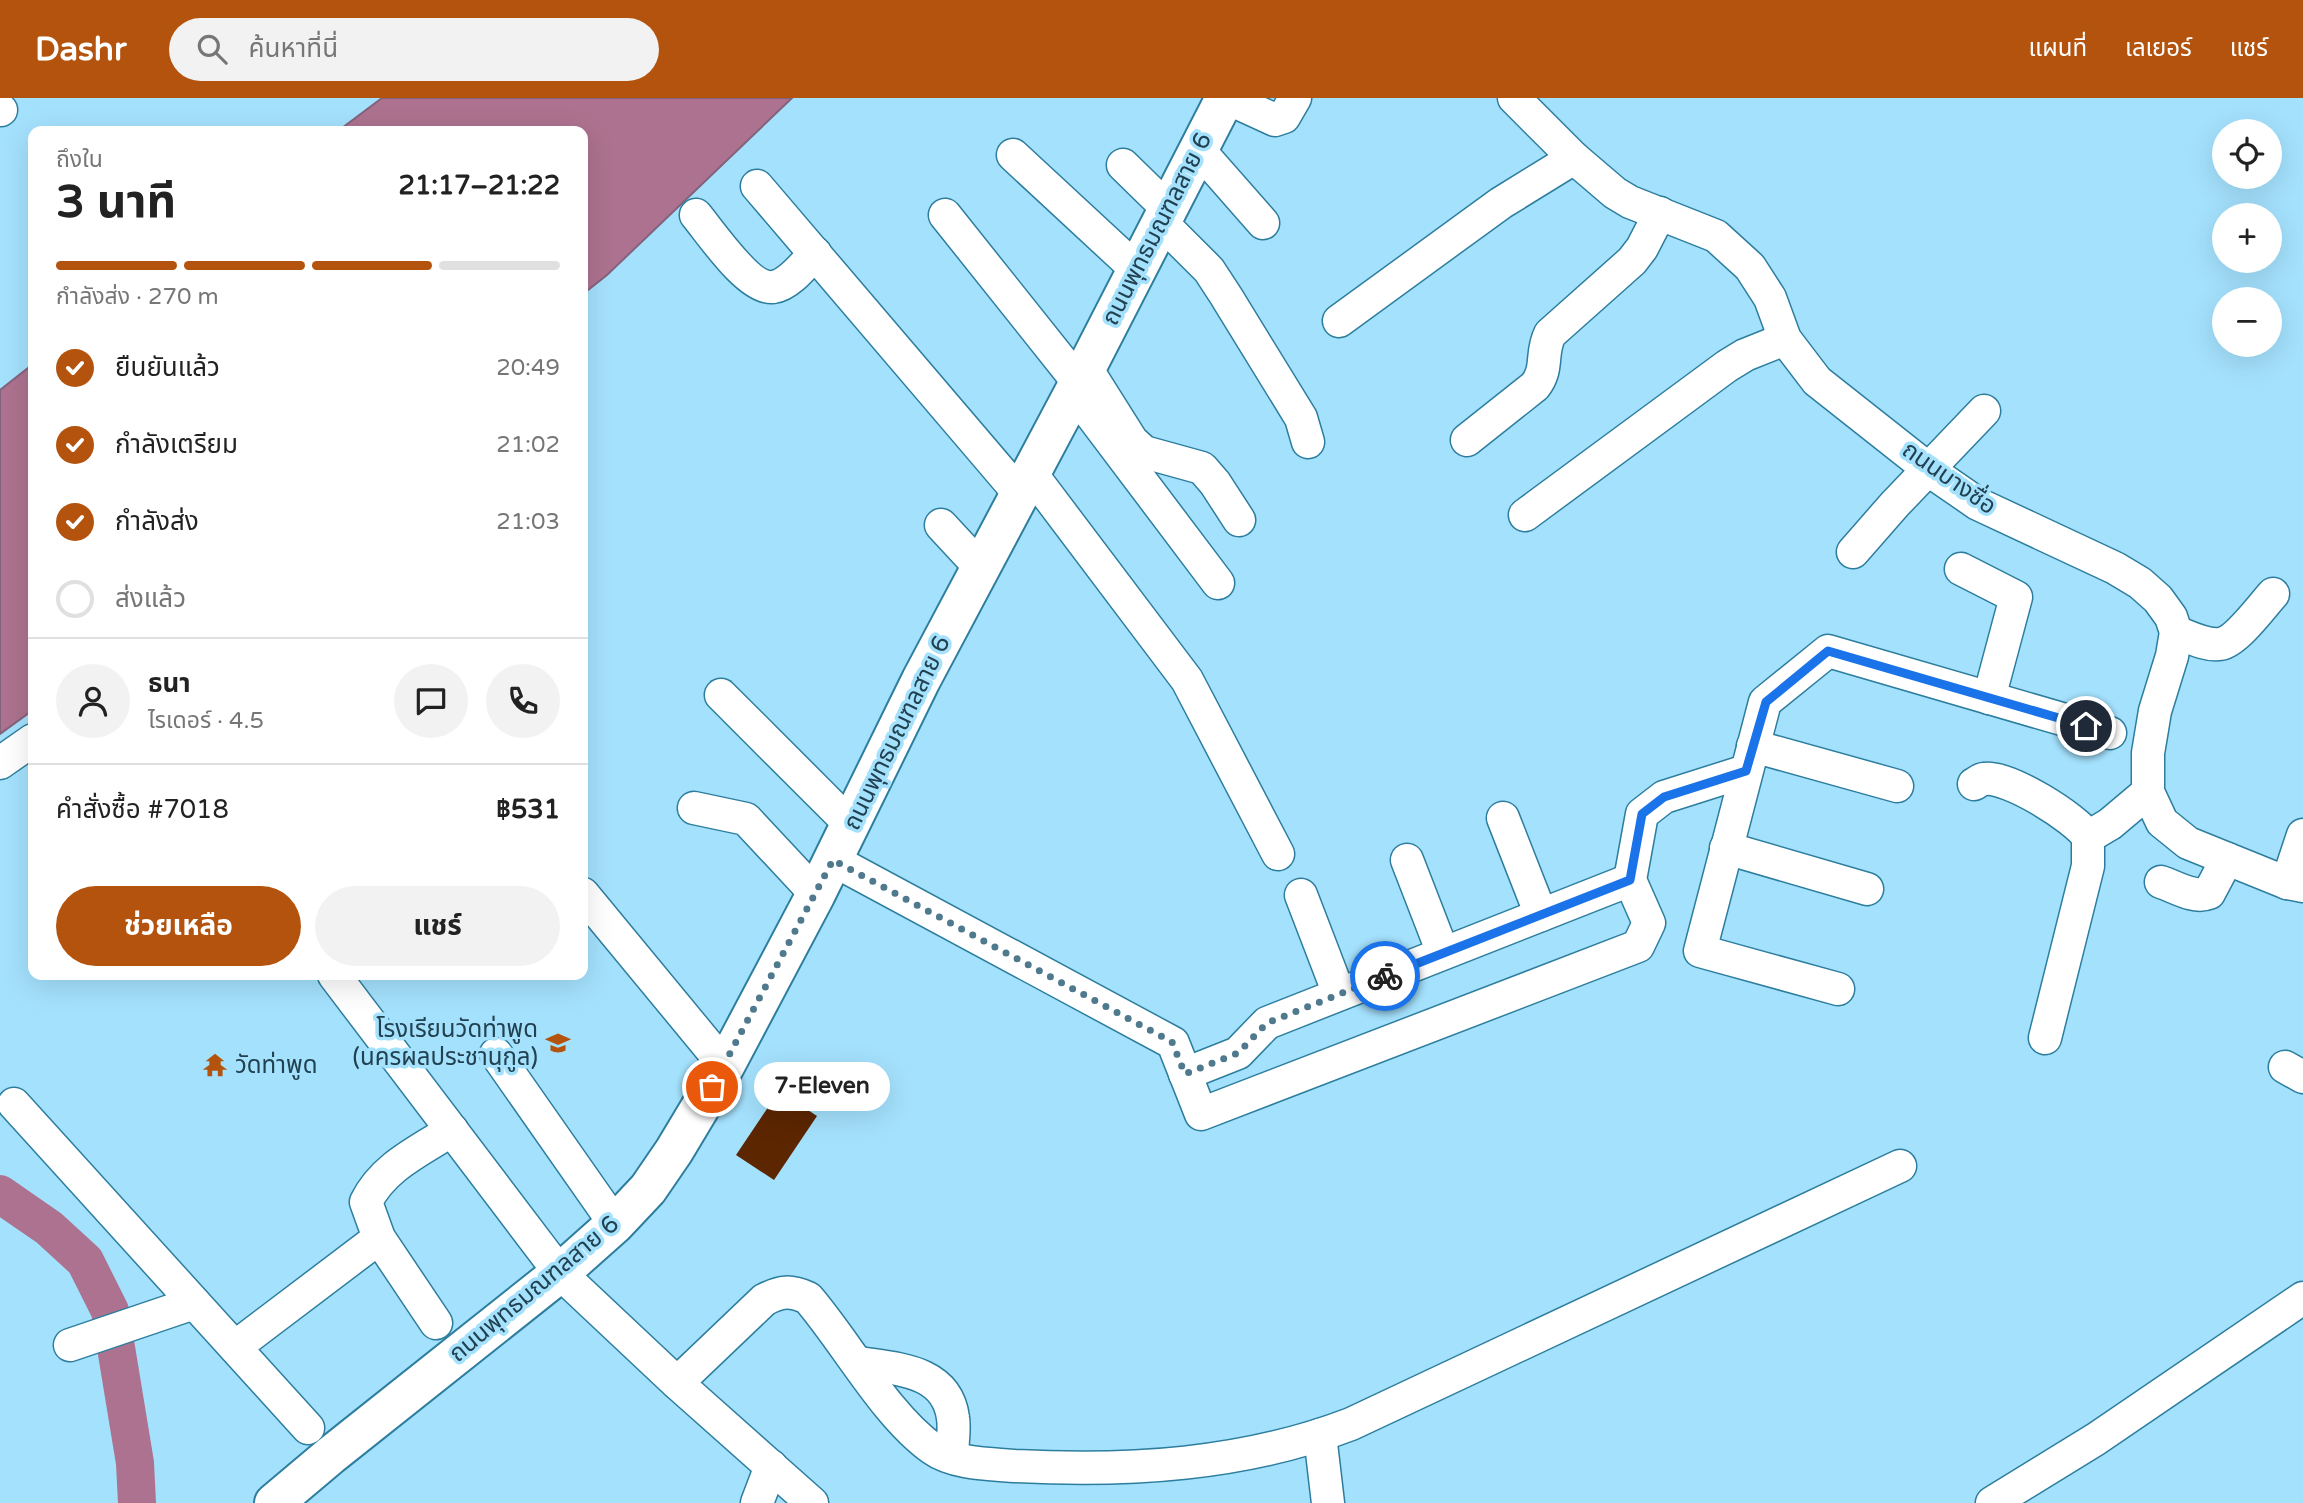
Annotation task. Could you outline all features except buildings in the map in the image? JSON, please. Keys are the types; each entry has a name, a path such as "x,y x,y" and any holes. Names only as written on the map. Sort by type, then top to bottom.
{"main road":[{"name":"ถนนพุทธมณฑลสาย 6","path":"274,1503 318,1439 445,1337 560,1273 615,1224 648,1189 725,1066 851,825 920,680 1080,381 1226,98"}],"street":[{"path":"1226,98 1275,120 1283,117 1295,98"},
{"name":"ถนนบางซื่อ","path":"1514,98 1574,158 1615,193 1716,236 1750,267 1770,298 1784,339 1817,381 1925,475 2115,568 2140,583 2158,599 2171,617 2176,632"},
{"path":"1198,149 1263,223"},
{"path":"1013,155 1136,269"},
{"path":"1339,321 1501,202 1574,158"},
{"path":"1123,165 1209,270 1301,418 1308,442"},
{"path":"757,186 1024,482 1187,680 1278,854"},
{"path":"1468,440 1535,386 1543,376 1545,345 1550,334 1632,261 1660,213"},
{"path":"696,215 747,276 765,286 774,287 783,283 815,253"},
{"path":"945,215 1080,381 1132,440 1144,452 1202,468 1239,520"},
{"path":"1525,515 1727,366 1745,355 1784,339"},
{"path":"1080,381 1218,583"},
{"path":"1853,552 1895,503 1984,411"},
{"path":"941,525 980,567"},
{"path":"1961,569 2016,597 1989,698"},
{"path":"2273,594 2231,640 2221,644 2176,632 2172,656 2155,712 2143,796 2162,822 2188,843 2219,875 2295,884 2303,835"},
{"path":"1838,989 1700,951 1766,702 1828,651 2110,733"},
{"path":"721,695 851,825"},
{"path":"0,763 28,743"},
{"path":"833,860 1172,1042 1201,1114 1638,946 1649,923 1630,880 1642,814 1664,797 1749,759 1897,786"},
{"path":"1974,784 1984,779 1996,781 2035,796 2071,819 2099,831"},
{"path":"2045,1038 2099,831 2143,796"},
{"path":"694,808 746,819 816,894"},
{"path":"1503,818 1541,915"},
{"path":"1726,848 1867,889"},
{"path":"1407,860 1443,953"},
{"path":"2161,882 2197,895 2219,875"},
{"path":"1185,1074 1238,1053 1267,1023 1630,880"},
{"path":"1301,895 1339,994"},
{"path":"588,900 725,1066"},
{"path":"338,980 560,1273 677,1383 812,1503"},
{"path":"496,1054 615,1224"},
{"path":"14,1104 318,1439"},
{"path":"445,1337 379,1238 366,1202 375,1183 397,1165 452,1130"},
{"path":"677,1383 764,1300 782,1291 793,1291 808,1297 902,1421 934,1451 996,1464 1055,1468 1146,1467 1245,1454 1320,1436 1405,1399 1900,1166"},
{"path":"234,1347 379,1238"},
{"path":"1992,1503 2096,1439 2303,1298"},
{"path":"83,1339 194,1303"},
{"path":"859,1363 910,1370 930,1380 948,1398 954,1419 952,1456"},
{"path":"1320,1436 1328,1503"},
{"path":"757,1503 772,1466"}],"shaded area":[{"path":"382,98 792,98 588,290 588,126 345,126"},
{"path":"28,368 28,714 0,734 0,390"}],"waterway":[{"path":"0,1194 49,1228 85,1261 110,1311 135,1463 137,1503"}],"way so far":[{"path":"712,1087 833,860 1172,1042 1185,1074 1238,1053 1267,1023 1385,976"}],"place":[{"name":"โรงเรียนวัดท่าพูด (นครผลประชานุกูล)","path":"558,1043"},
{"name":"วัดท่าพูด","path":"215,1065"},
{"name":"7-Eleven","path":"712,1087"}],"route":[{"path":"1385,976 1630,880 1642,814 1664,797 1746,771 1766,702 1828,651 2086,726"}]}
